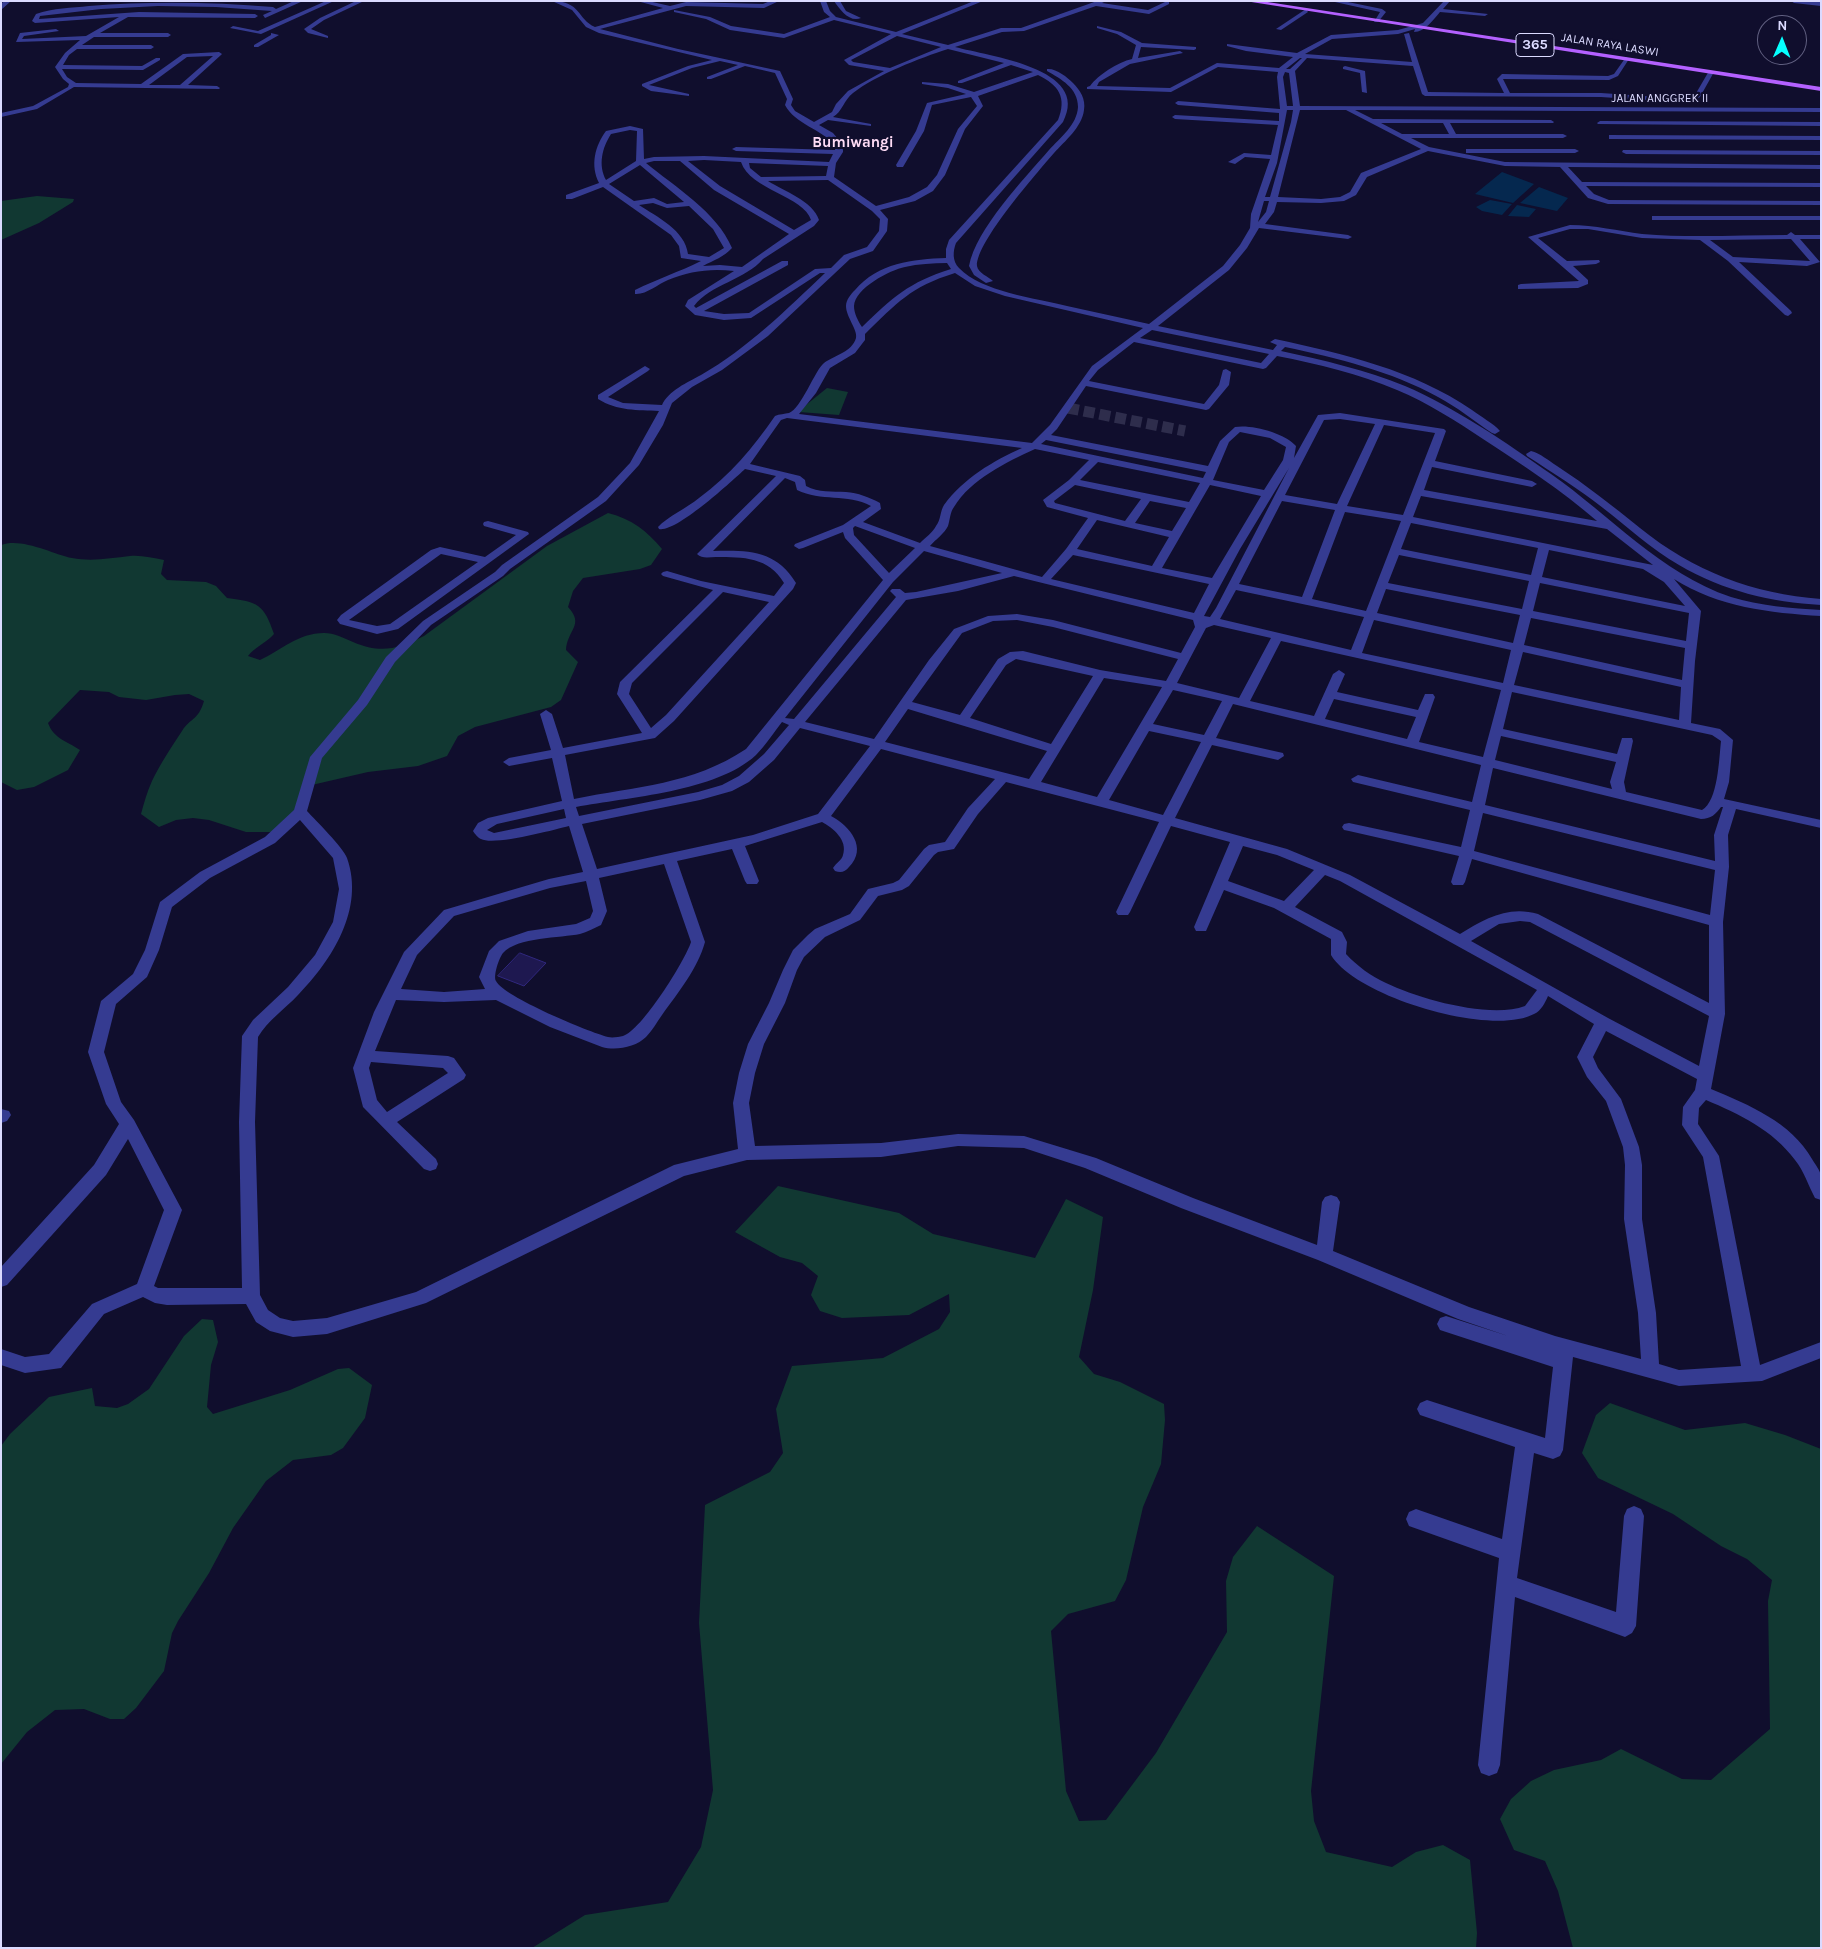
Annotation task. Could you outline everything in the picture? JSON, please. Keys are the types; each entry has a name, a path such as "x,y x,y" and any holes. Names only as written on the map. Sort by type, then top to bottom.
{"main road":[{"name":"JALAN RAYA LASWI","path":"1248,1 1821,89"}],"street":[{"path":"1,8 8,1"},
{"path":"264,1 289,3"},
{"path":"233,28 289,3 300,1"},
{"path":"259,32 331,1"},
{"path":"326,37 307,30 327,16 361,1"},
{"path":"555,1 574,9 593,29 678,51 778,72 790,99 788,105 792,112 808,123 815,125 839,144 839,152 834,157 830,178"},
{"path":"640,1 708,18 730,28 783,36 834,18"},
{"path":"746,12 776,1"},
{"path":"823,1 827,12 834,18 899,32 1025,67 1039,72 1062,89 1066,107 1062,121 986,207 986,219 973,261 974,270 983,278 1017,290 1279,348 1358,362 1385,370 1434,391 1601,501 1642,535 1697,572 1748,592 1789,600 1821,602"},
{"path":"837,1 841,10 848,14 899,32"},
{"path":"892,70 851,64 847,61 899,32 980,1"},
{"path":"815,125 835,113 837,104 844,96 892,70 952,46 1002,29 1022,30 1103,1"},
{"path":"1158,1 1169,2"},
{"path":"1292,71 1307,57 1339,39 1407,34 1440,10 1447,1"},
{"path":"1794,1 1821,4"},
{"path":"255,16 127,14 35,21 38,15 53,12 138,3 217,2 327,16"},
{"path":"204,14 217,2"},
{"path":"1096,4 1149,12 1169,2"},
{"path":"1338,2 1380,10 1383,12 1376,21"},
{"path":"58,67 64,58 76,47 90,36 127,14 138,3"},
{"path":"593,29 691,4 764,6"},
{"path":"233,28 255,16 274,10"},
{"path":"1440,10 1486,14"},
{"path":"30,11 53,12"},
{"path":"1279,30 1306,11"},
{"path":"90,28 125,23"},
{"path":"1281,70 1318,43 1334,36 1398,32 1420,26"},
{"path":"1099,27 1119,33 1139,45 1194,48"},
{"path":"233,28 276,35 256,46"},
{"path":"61,30 22,34 18,41 90,36 168,36"},
{"path":"1407,34 1414,52 1425,94 1426,109"},
{"path":"1135,60 1139,45"},
{"path":"1229,45 1307,57 1416,64"},
{"path":"952,46 1033,64 1060,76 1080,96 1081,110 1062,139 1003,209 952,242 949,251 950,260 956,270 975,282 1013,296 1155,321"},
{"path":"76,47 151,47"},
{"path":"142,87 185,55 219,54 182,88"},
{"path":"1092,88 1097,81 1113,70 1135,60 1180,54"},
{"path":"64,58 74,58"},
{"path":"58,67 143,68 158,59"},
{"path":"687,95 651,89 644,85 690,67 723,59"},
{"path":"1598,87 1616,75 1626,59"},
{"path":"960,82 1011,63"},
{"path":"710,78 744,64"},
{"path":"1062,89 1171,90 1218,64 1292,71"},
{"path":"1299,64 1308,65"},
{"path":"58,67 73,85"},
{"path":"1010,74 1025,67"},
{"path":"1335,68 1364,72 1365,92"},
{"path":"1256,226 1255,214 1270,173 1282,123 1284,109 1281,70"},
{"path":"1014,573 955,588 902,597 769,757 744,779 727,788 700,796 494,837 485,836 480,831 483,826 493,821 690,782 711,776 734,765 751,752 889,582 942,527 948,506 964,489 992,467 1034,446 1046,437 1066,410 1082,382 1095,368 1232,262 1256,226 1268,216 1275,199 1296,108 1292,71"},
{"path":"900,165 920,131 929,104 992,90 1039,72"},
{"path":"1425,94 1508,96 1601,95 1661,100 1689,100 1698,96 1711,72"},
{"path":"1508,96 1500,79 1502,76 1609,78"},
{"path":"1546,76 1551,95"},
{"path":"992,90 999,78"},
{"path":"1590,78 1598,87 1601,95"},
{"path":"875,209 912,199 930,189 936,182 962,129 979,108 980,103 975,94 924,83"},
{"path":"1,115 39,107 73,85 217,88"},
{"name":"JALAN ANGGREK II","path":"1178,103 1284,109 1821,110"},
{"path":"1582,103 1638,166"},
{"path":"1345,108 1397,136 1427,149 1505,164 1563,166 1821,166"},
{"path":"1541,109 1587,166"},
{"path":"1632,110 1645,124"},
{"path":"1732,110 1797,166"},
{"path":"1175,117 1282,123"},
{"path":"827,118 869,125"},
{"path":"1062,121 1074,122"},
{"path":"1372,121 1551,122"},
{"path":"1445,121 1454,136"},
{"path":"1600,124 1821,124"},
{"path":"640,162 641,130 630,128 608,132 598,158 598,176 604,184 674,232 684,246 684,256 708,259"},
{"path":"1397,136 1563,136"},
{"path":"1048,137 1062,139"},
{"path":"1612,137 1821,138"},
{"path":"736,149 839,152"},
{"path":"1261,199 1333,200 1347,198 1352,195 1358,182 1364,175 1427,149"},
{"path":"1439,152 1575,151"},
{"path":"1626,152 1821,153"},
{"path":"1232,162 1244,156 1274,157"},
{"path":"569,197 604,184 640,162 681,158 832,164"},
{"path":"681,158 717,188 793,233"},
{"path":"744,160 747,169 759,179 801,203 814,215 815,220 793,233 744,270 691,302 689,306 695,312 724,317 751,315 818,271 832,270"},
{"path":"640,162 690,204 727,241 728,248 725,252 708,259 693,269"},
{"path":"1563,166 1593,198 1608,202 1821,203"},
{"path":"1722,166 1728,172"},
{"path":"1020,167 1035,169"},
{"path":"1270,173 1281,174"},
{"path":"1,1357 25,1365 54,1362 98,1309 144,1288 173,1210 128,1124 114,1104 96,1052 108,1001 139,977 152,950 165,905 205,875 270,840 300,812 316,757 363,702 390,660 427,623 499,574 506,567 602,499 637,460 658,425 668,402 689,385 719,368 765,334 847,257 870,249 884,227 884,219 875,209 830,178 759,179"},
{"path":"1731,259 1802,264 1816,262 1735,179"},
{"path":"1579,184 1821,185"},
{"path":"632,204 653,200 664,207 690,204"},
{"path":"986,207 1003,209"},
{"path":"1655,218 1821,218"},
{"path":"1256,226 1348,237"},
{"path":"1521,287 1585,282 1565,264 1535,242 1533,236 1576,226 1648,236 1702,238 1787,231 1821,237"},
{"path":"1702,238 1731,259 1788,313"},
{"path":"792,416 811,393 826,366 857,346 860,340 860,332 853,320 850,305 859,290 886,270 901,264 950,260"},
{"path":"1565,264 1596,262"},
{"path":"695,312 785,263"},
{"path":"638,292 665,278 693,269 720,266 744,270"},
{"path":"860,332 885,308 908,290 956,270"},
{"path":"1132,338 1263,366 1279,348"},
{"path":"1264,340 1279,348 1400,388 1443,409 1562,487 1608,526 1667,569 1707,592 1765,608 1821,613"},
{"path":"645,368 601,397 608,402 619,405 665,408"},
{"path":"1082,382 1200,398"},
{"path":"1101,802 1170,685 1200,622 1214,582 1274,496 1321,417 1330,415 1381,421 1440,431 1468,425"},
{"path":"662,527 680,518 710,496 743,465 778,418 783,416 1034,446 1096,459 1209,476"},
{"path":"1306,601 1341,507 1381,421"},
{"path":"1155,570 1161,557 1177,535 1209,476 1225,441 1238,429 1282,439 1290,443 1292,452 1274,496 1214,621"},
{"path":"1355,655 1440,431"},
{"path":"1046,437 1209,476 1274,496 1406,519 1544,548 1646,566 1671,580 1695,611 1690,645 1685,726"},
{"path":"1073,443 1081,456"},
{"path":"1096,459 1073,482 1048,500 1048,502 1059,507 1128,525 1177,535"},
{"path":"1429,464 1532,484"},
{"path":"743,465 784,474 800,480 800,488 811,493 827,496 854,496 876,505 873,512 851,525 799,546"},
{"path":"509,762 650,735 670,718 787,589 790,583 776,563 746,554 703,554 784,474"},
{"path":"1073,482 1192,506"},
{"path":"1417,492 1608,526"},
{"path":"1128,525 1147,497"},
{"path":"1044,581 1070,551 1094,516"},
{"path":"488,524 524,534 487,561 394,628 377,630 344,622 343,620 434,552 446,551 487,561 506,567"},
{"path":"851,525 1014,573 1200,622 1214,621 1355,655 1716,732 1727,740 1725,803 1721,835 1722,867 1716,922 1717,1014 1704,1084 1691,1107 1690,1125 1712,1156 1752,1374"},
{"path":"851,525 849,536 902,597"},
{"path":"1458,882 1544,548"},
{"path":"1070,551 1214,582"},
{"path":"1395,551 1695,611"},
{"path":"667,574 699,584 776,600"},
{"path":"1382,585 1690,645"},
{"path":"1232,586 1688,685"},
{"path":"650,735 635,715 623,694 626,682 721,588"},
{"path":"430,1164 385,1121 370,1103 361,1068 364,1056 411,952 449,913 498,897 591,874 737,844 823,817 877,745 933,663 958,632 992,618 1017,617 1053,624 1184,657"},
{"path":"1243,703 1278,636"},
{"path":"963,720 1002,662 1014,655 1023,654 1100,674 1170,685 1704,814 1725,803 1821,824"},
{"path":"1033,784 1100,674"},
{"path":"1318,721 1339,674"},
{"path":"1330,694 1423,715"},
{"path":"1412,744 1429,697"},
{"path":"1123,912 1167,820 1229,700"},
{"path":"905,704 1055,748"},
{"path":"546,714 558,753 569,805 591,874 600,911 596,921 579,929 528,936 504,944 496,951 487,977 489,984 498,994 555,1023 608,1043 625,1042 640,1034 686,968 698,942 669,859"},
{"path":"778,719 1004,776 1282,852 1345,878 1546,988 1768,1125 1802,1155 1821,1193"},
{"path":"1146,726 1278,756"},
{"path":"1496,731 1622,759"},
{"path":"1619,793 1617,782 1627,740"},
{"path":"747,1153 741,1104 746,1073 756,1044 777,1003 798,954 820,933 855,917 873,892 897,887 904,883 934,848 949,846 973,810 1004,776"},
{"path":"1358,779 1722,867"},
{"path":"300,812 340,857 346,888 340,922 321,958 293,991 258,1024 250,1036 247,1122 251,1296 262,1316 276,1325 293,1329 327,1326 420,1298 680,1170 747,1153 881,1150 958,1140 1024,1142 1090,1163 1324,1255 1565,1354"},
{"path":"823,817 835,822 844,832 848,842 849,859 840,868"},
{"path":"1349,827 1467,853 1716,922"},
{"path":"1201,927 1238,840"},
{"path":"737,844 752,881"},
{"path":"1286,908 1323,869"},
{"path":"1220,883 1286,908 1337,936 1340,942 1338,955 1351,970 1393,992 1436,1006 1506,1017 1530,1010 1546,988"},
{"path":"1460,941 1496,918 1512,915 1533,917 1717,1014"},
{"path":"391,994 444,997 498,994"},
{"path":"1603,1022 1585,1057 1589,1070 1611,1096 1631,1148 1633,1218 1645,1297 1651,1353 1650,1370"},
{"path":"364,1056 448,1062 458,1075 385,1121"},
{"path":"1,1280 100,1170 128,1124"},
{"path":"1324,1255 1331,1202"},
{"path":"144,1288 155,1295 167,1297 251,1296"},
{"path":"1446,1324 1565,1354 1650,1370 1679,1378 1762,1373 1821,1350"},
{"path":"1428,1409 1553,1450 1565,1354"},
{"path":"1489,1765 1506,1584 1526,1441"},
{"path":"1506,1584 1625,1626 1634,1516"},
{"path":"1416,1519 1511,1552"}],"green space":[{"path":"37,196 74,199 73,202 39,223 1,240 1,201"},
{"path":"827,388 848,392 839,415 799,412 806,405"},
{"path":"608,513 638,526 662,549 651,565 640,569 583,578 573,591 568,607 573,613 575,623 566,650 578,662 561,700 551,707 475,727 458,736 447,756 418,766 368,772 303,787 300,814 279,832 246,832 209,820 193,818 176,820 159,827 141,814 152,781 159,768 182,731 197,716 202,707 204,701 189,694 146,700 119,697 109,692 80,690 48,723 57,736 80,750 68,770 34,787 17,790 1,782 1,545 18,543 72,558 87,560 134,556 164,560 161,574 167,580 206,582 216,586 227,598 253,603 263,610 274,634 248,656 260,660 298,639 324,633 339,636 372,648 381,649 406,644 424,636 547,546"},
{"path":"778,1186 899,1213 933,1234 1035,1258 1066,1199 1103,1217 1093,1290 1079,1357 1094,1374 1120,1382 1164,1404 1165,1420 1161,1464 1143,1507 1126,1580 1115,1601 1068,1614 1051,1631 1066,1791 1079,1821 1106,1820 1156,1753 1227,1632 1226,1581 1233,1557 1257,1526 1334,1576 1311,1791 1314,1821 1326,1852 1392,1867 1416,1852 1443,1845 1470,1860 1477,1933 1476,1948 532,1948 585,1915 668,1902 701,1847 713,1790 699,1623 705,1505 770,1472 783,1453 776,1409 792,1366 883,1358 939,1329 950,1312 949,1294 909,1315 842,1318 820,1311 811,1295 818,1276 802,1263 780,1257 735,1232"},
{"path":"202,1319 213,1320 218,1342 211,1365 207,1407 213,1414 290,1390 338,1369 349,1368 372,1385 365,1418 343,1448 331,1455 293,1460 266,1481 233,1528 209,1573 178,1621 172,1633 164,1671 136,1708 124,1719 110,1719 84,1709 55,1710 27,1732 1,1764 1,1446 10,1434 49,1397 92,1388 95,1406 117,1408 128,1404 149,1389 184,1336"},
{"path":"1610,1403 1685,1430 1745,1423 1785,1435 1821,1449 1821,1948 1573,1948 1558,1891 1545,1861 1514,1850 1500,1819 1511,1799 1531,1781 1554,1770 1601,1760 1621,1749 1682,1779 1711,1780 1770,1729 1768,1601 1772,1580 1747,1559 1721,1546 1673,1514 1598,1478 1582,1453 1596,1415"}],"water":[{"path":"1502,172 1534,184 1513,203 1475,194"},
{"path":"1539,187 1568,198 1557,211 1520,203"},
{"path":"1490,200 1512,204 1502,215 1482,211 1476,207"},
{"path":"1517,205 1536,209 1529,217 1508,216"}],"building":[{"path":"520,953 546,963 524,986 498,976"}],"tunnel":[{"path":"1068,408 1185,431"}],"district":[{"name":"Bumiwangi","path":"853,143"}]}
